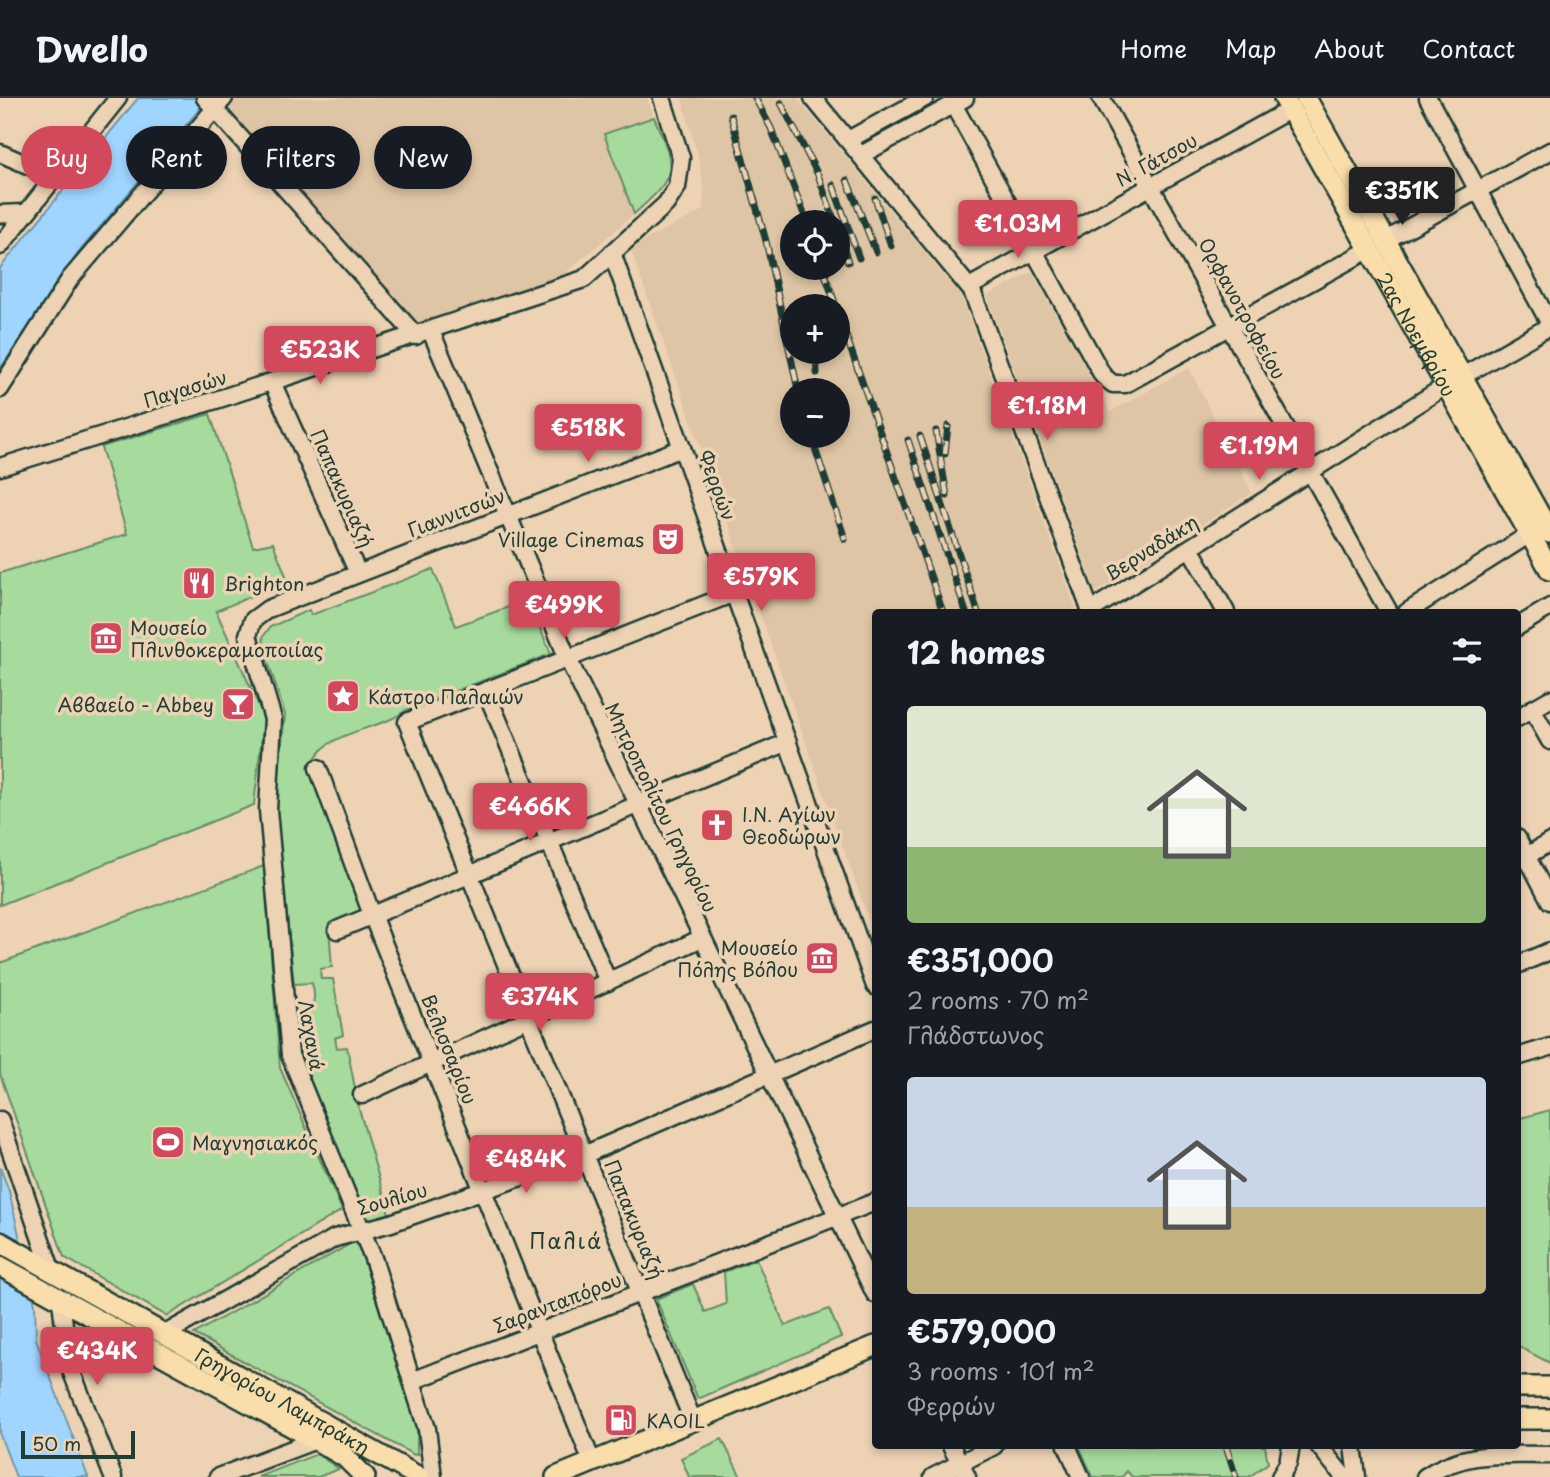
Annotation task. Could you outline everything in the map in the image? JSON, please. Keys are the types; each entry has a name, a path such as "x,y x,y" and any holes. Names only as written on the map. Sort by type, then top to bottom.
{"main road":[{"name":"2ας Νοεμβρίου","path":"1300,101 1455,381 1544,528 1550,570"},
{"name":"Γρηγορίου Λαμπράκη","path":"0,1242 419,1477"},
{"name":"Γρηγορίου Λαμπράκη","path":"0,1266 316,1440 345,1457 365,1477"},
{"path":"556,1477 872,1347"},
{"path":"1521,1387 1550,1387"},
{"path":"1521,1419 1550,1419"}],"street":[{"path":"95,126 118,98"},
{"path":"612,253 666,204 680,180 680,155 662,98"},
{"path":"813,98 969,287 1089,609"},
{"path":"848,140 925,98"},
{"name":"Ορφανοτροφείου","path":"1101,98 1387,609"},
{"path":"1428,98 1550,325"},
{"path":"861,155 959,101 1034,251 1103,376 1113,384 1125,384 1550,151"},
{"name":"Ν. Γάτσου","path":"969,287 1300,101"},
{"path":"0,389 70,279 214,102"},
{"name":"Μητροπολίτου Γρηγορίου","path":"214,102 424,333 507,514 568,659 872,1287"},
{"path":"0,153 21,162"},
{"path":"0,246 42,189"},
{"path":"0,214 23,213"},
{"name":"Παγασών","path":"0,467 272,382 584,279 612,253"},
{"name":"Φερρών","path":"612,253 872,978"},
{"name":"Βερναδάκη","path":"1095,609 1455,381 1550,325"},
{"name":"Παπακυριαζή","path":"272,382 358,573"},
{"name":"Γιαννιτσών","path":"251,623 263,611 682,448"},
{"path":"1413,609 1544,528"},
{"path":"1190,548 1224,609"},
{"path":"608,982 486,691 734,593"},
{"path":"1521,625 1550,607"},
{"name":"Λαχανά","path":"251,623 249,645 274,719 268,789 269,829 290,1055 362,1229 427,1429 433,1477"},
{"name":"Παπακυριαζή","path":"486,691 407,722 530,1017 693,1421"},
{"path":"1550,699 1525,714 1550,741"},
{"path":"337,929 788,742"},
{"name":"Βελισσαρίου","path":"318,768 372,915 592,1462"},
{"path":"1550,842 1522,859 1550,901"},
{"path":"362,1095 702,938"},
{"path":"1521,963 1550,951"},
{"name":"Σουλίου","path":"165,1334 330,1240 362,1229 388,1225 586,1154 872,1030"},
{"path":"1521,1056 1550,1047"},
{"path":"0,1119 51,1269"},
{"name":"Σαρανταπόρου","path":"412,1381 872,1203"},
{"path":"61,1301 69,1364 113,1477"},
{"path":"218,1477 316,1440"},
{"path":"952,1449 963,1470"},
{"path":"933,1477 963,1470 990,1449"},
{"path":"1067,1449 1081,1477"},
{"path":"1280,1477 1288,1462 1290,1449"},
{"path":"1321,1449 1344,1477"},
{"path":"1353,1449 1357,1477"},
{"path":"1425,1477 1447,1462 1467,1456 1550,1455"}],"shaded area":[{"path":"235,98 647,98 654,117 604,134 634,214 562,276 417,325 297,189 360,189 360,126 242,126 226,108"},
{"path":"682,98 797,98 961,296 1076,609 872,609 872,929 630,248 703,210 704,191 699,160"},
{"path":"1032,272 1110,412 1189,368 1252,493 1096,592 987,296"}],"green space":[{"path":"654,117 667,149 669,171 659,190 634,214 604,134"},
{"path":"210,414 253,547 273,543 288,581 216,611 264,717 254,805 0,905 0,573 127,534 101,447"},
{"path":"433,569 456,626 528,600 551,654 342,737 330,743 313,763 364,913 329,928 332,967 320,969 321,979 333,979 343,1035 335,1038 337,1048 347,1047 359,1109 390,1217 370,1223 342,1162 300,1051 300,1036 312,1009 314,993 312,983 294,984 275,808 285,714 266,656 263,637 270,627 309,610 311,615"},
{"name":"Μαγνησιακός","path":"264,866 280,1068 342,1210 167,1316 64,1257 0,1074 0,963"},
{"path":"1550,1110 1550,1363 1521,1348 1521,1118"},
{"path":"357,1240 417,1427 417,1454 414,1455 194,1334"},
{"path":"756,1259 785,1326 829,1309 841,1337 698,1399 656,1299 693,1284 705,1312 726,1304 724,1272"},
{"path":"722,1439 741,1477 689,1477 681,1458"},
{"path":"1080,1449 1266,1449 1268,1463 1249,1477 1132,1477 1127,1471 1122,1477 1093,1477"},
{"path":"317,1454 339,1469 318,1477 258,1477"}],"water":[{"path":"138,98 209,98 185,126 126,126 126,189 132,189 78,253 0,369 0,268 64,189 112,189 112,130"},
{"path":"0,1167 9,1191 35,1305 36,1339 88,1477 16,1477 0,1435"}],"railway":[{"path":"755,98 771,128 802,210"},
{"path":"781,103 818,175 831,210"},
{"path":"731,116 766,241 795,378"},
{"path":"847,180 876,252"},
{"path":"833,185 859,258"},
{"path":"875,198 891,246"},
{"path":"827,280 832,294"},
{"path":"850,347 942,609"},
{"path":"817,364 817,373"},
{"path":"945,454 948,426"},
{"path":"936,431 947,496"},
{"path":"920,436 977,609"},
{"path":"908,440 965,609"},
{"path":"815,448 845,539"},
{"path":"1227,1449 1236,1477"}],"place":[{"name":"Village Cinemas","path":"668,539"},
{"name":"Brighton","path":"199,583"},
{"name":"Μουσείο Πλινθοκεραμοποιίας","path":"106,638"},
{"name":"Κάστρο Παλαιών","path":"343,696"},
{"name":"Αββαείο - Abbey","path":"238,704"},
{"name":"Ι.Ν. Αγίων Θεοδώρων","path":"717,825"},
{"name":"Μουσείο Πόλης Βόλου","path":"822,958"},
{"name":"Μαγνησιακός","path":"168,1142"},
{"name":"KAOIL","path":"621,1420"}],"district":[{"name":"Παλιά","path":"566,1240"}]}
